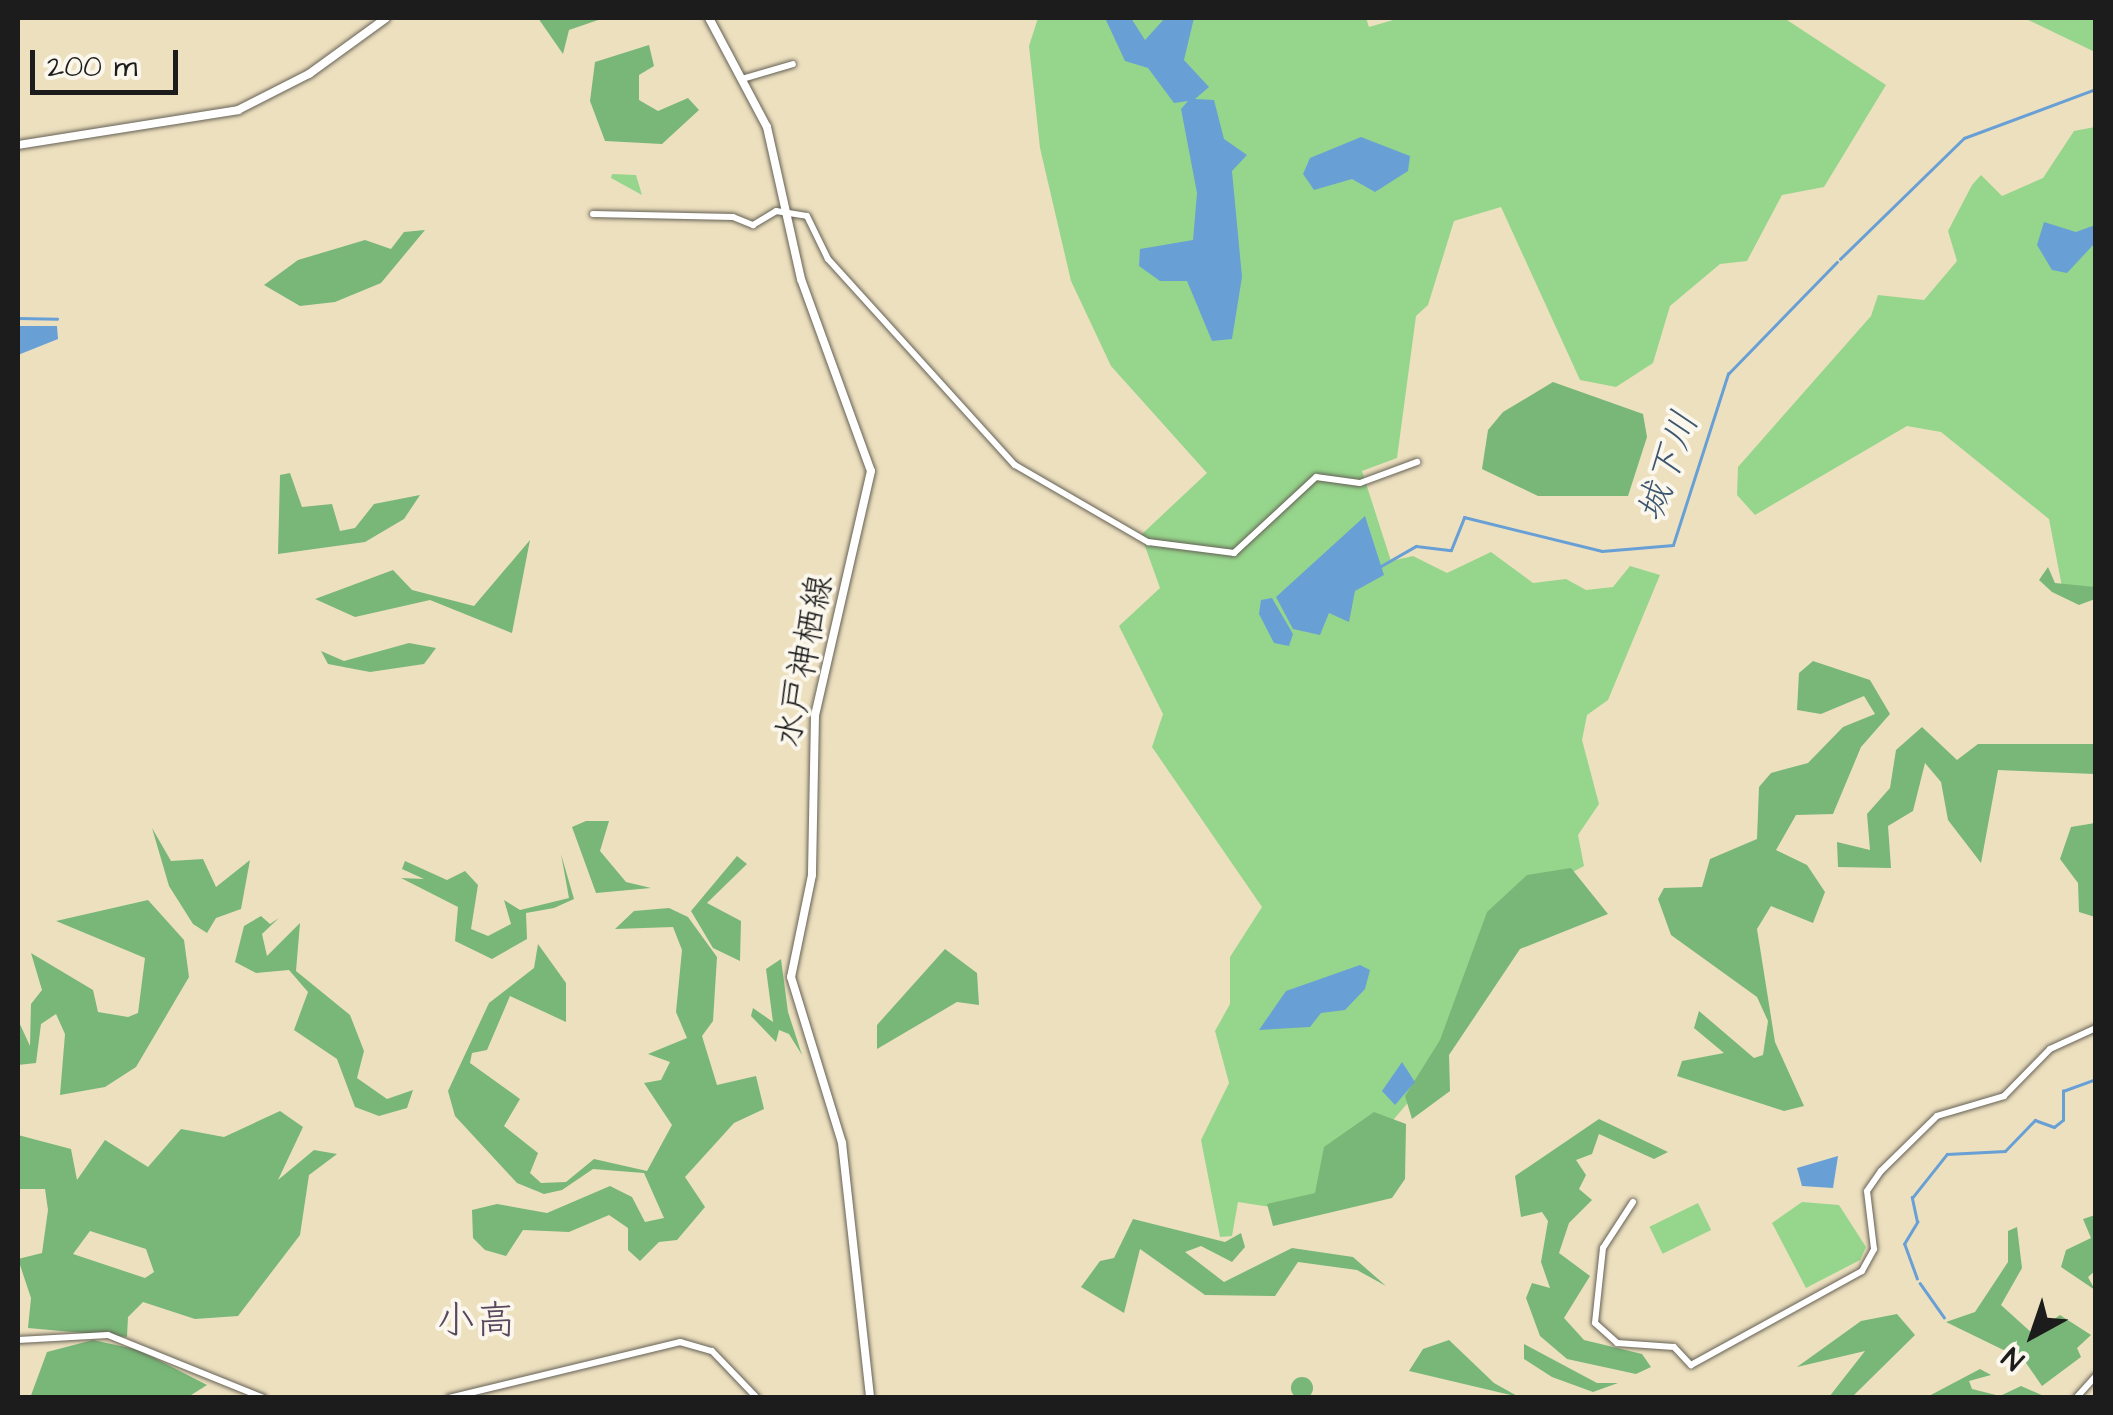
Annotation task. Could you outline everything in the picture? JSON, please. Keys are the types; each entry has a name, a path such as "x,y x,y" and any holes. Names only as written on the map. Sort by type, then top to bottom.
{"main road":[{"path":"18,145 238,110 309,74 386,18"},
{"name":"水戸神栖線","path":"709,18 770,137 800,279 872,471 815,716 812,875 791,977 842,1143 870,1398"}],"street":[{"path":"742,79 793,64"},
{"path":"593,214 753,225 788,212 810,218 828,258 1014,465 1148,542 1234,553 1316,477 1360,483 1417,462"},
{"path":"1632,1202 1603,1248 1594,1323 1616,1344 1674,1347 1691,1365 1862,1271 1875,1242 1867,1191 1880,1171 1937,1116 2012,1092 2050,1049 2096,1028"},
{"path":"18,1340 108,1334 264,1398"},
{"path":"448,1398 602,1368 674,1342 706,1347 758,1398"},
{"path":"2076,1398 2096,1376"}],"green space":[{"path":"538,18 604,18 569,30 563,54"},
{"path":"1038,18 1366,18 1369,27 1400,18 1784,18 1886,85 1824,187 1782,195 1747,261 1720,264 1670,306 1653,363 1616,387 1580,380 1501,207 1454,221 1428,305 1416,316 1397,458 1362,471 1391,561 1413,556 1447,573 1491,552 1533,583 1566,579 1586,590 1613,587 1630,566 1660,575 1608,700 1587,715 1582,740 1599,804 1578,835 1584,866 1536,892 1417,1092 1326,1199 1284,1209 1238,1202 1232,1236 1220,1237 1201,1140 1229,1083 1215,1031 1230,1004 1230,957 1262,907 1152,747 1163,714 1119,626 1160,588 1141,535 1207,473 1111,366 1071,281 1040,148 1029,46"},
{"path":"2024,18 2095,18 2095,52"},
{"path":"649,45 654,66 639,75 639,100 658,111 688,98 699,110 662,144 605,141 590,101 595,62"},
{"path":"2095,127 2095,590 2063,592 2049,519 1941,432 1907,426 1755,515 1737,495 1738,467 1871,316 1878,295 1924,300 1957,261 1948,231 1972,185 1981,175 2002,196 2043,178 2074,131"},
{"path":"612,174 636,175 642,195 611,178"},
{"path":"425,230 381,283 335,302 300,306 264,285 298,260 365,240 391,249 404,232"},
{"path":"1553,382 1643,414 1647,437 1628,496 1538,496 1482,469 1488,430 1503,412"},
{"path":"290,473 302,507 332,504 340,531 355,528 374,504 420,495 404,519 365,542 278,554 280,475"},
{"path":"530,540 512,633 430,600 355,617 315,599 393,570 412,590 474,606"},
{"path":"2048,567 2055,583 2095,587 2095,599 2079,605 2052,592 2039,580"},
{"path":"409,643 436,648 424,664 370,672 328,664 321,651 344,661"},
{"path":"1813,661 1870,680 1890,714 1861,747 1833,814 1796,815 1776,850 1807,865 1825,892 1813,923 1771,906 1757,929 1775,1042 1804,1106 1784,1111 1677,1076 1682,1061 1724,1053 1694,1028 1699,1011 1754,1058 1763,1055 1768,1021 1757,997 1671,935 1658,899 1664,888 1702,887 1710,859 1757,839 1759,787 1771,773 1808,763 1843,727 1875,714 1864,696 1821,714 1797,710 1799,673"},
{"path":"1922,727 1957,760 1978,744 2095,744 2095,774 1998,770 1981,863 1948,820 1941,782 1925,763 1913,811 1888,826 1891,868 1838,867 1837,842 1870,850 1867,814 1890,788 1896,750"},
{"path":"586,821 609,821 600,851 626,882 651,888 596,893 572,827"},
{"path":"2096,823 2095,917 2079,912 2078,883 2060,859 2071,827"},
{"path":"152,828 171,861 203,859 216,887 250,860 241,909 216,918 207,933 193,924 169,886"},
{"path":"561,854 574,899 554,908 526,913 527,939 492,959 455,941 458,907 401,878 424,879 402,869 405,861 447,880 465,871 478,885 471,929 488,936 511,924 504,900 520,910 569,898"},
{"path":"737,856 747,864 707,903 741,921 740,961 713,948 691,911"},
{"path":"1571,868 1608,914 1520,949 1449,1055 1450,1091 1412,1119 1405,1096 1440,1040 1487,912 1527,875"},
{"path":"148,900 184,940 189,977 136,1067 105,1087 60,1095 65,1034 56,1014 41,1024 36,1063 18,1065 18,1020 30,1046 31,1004 42,990 31,953 93,990 98,1012 128,1017 138,1013 145,958 56,921"},
{"path":"669,908 688,917 717,957 713,1021 702,1036 717,1085 756,1076 764,1109 734,1123 685,1177 705,1207 677,1240 659,1242 640,1261 628,1250 628,1228 609,1215 569,1232 523,1230 506,1256 485,1250 473,1238 472,1210 497,1204 547,1213 610,1186 632,1197 645,1222 664,1218 644,1173 593,1169 562,1190 544,1194 517,1183 455,1116 448,1091 489,1003 534,968 538,944 566,983 566,1022 510,996 487,1050 472,1053 470,1063 520,1099 504,1126 538,1153 530,1173 541,1183 566,1182 594,1159 647,1171 672,1125 644,1083 661,1080 670,1062 648,1054 687,1038 676,1012 682,950 673,927 615,929 634,911"},
{"path":"261,916 270,924 279,918 262,934 267,956 300,923 296,971 350,1015 364,1051 357,1078 387,1099 413,1090 407,1108 379,1116 355,1107 337,1059 294,1030 308,992 289,970 256,973 235,962 244,926"},
{"path":"945,949 977,973 979,1005 957,1002 877,1049 877,1025"},
{"path":"781,959 788,1012 802,1055 789,1034 779,1030 776,1042 751,1016 753,1008 773,1022 766,969"},
{"path":"280,1111 303,1127 278,1180 314,1150 337,1154 309,1175 300,1235 238,1316 195,1319 143,1302 128,1317 127,1337 28,1328 31,1298 18,1259 42,1253 48,1210 45,1189 18,1189 18,1135 71,1149 77,1180 105,1140 148,1167 181,1129 224,1137","holes":["90,1231 146,1249 154,1272 145,1278 73,1254"]},
{"path":"1374,1112 1406,1124 1405,1179 1392,1198 1273,1226 1267,1204 1315,1193 1324,1147"},
{"path":"1599,1119 1668,1152 1654,1159 1599,1134 1592,1154 1576,1160 1586,1175 1579,1189 1592,1200 1569,1223 1559,1253 1590,1276 1564,1318 1584,1340 1642,1354 1651,1367 1636,1374 1567,1359 1540,1336 1526,1298 1532,1283 1550,1288 1541,1262 1548,1221 1542,1212 1521,1217 1515,1176"},
{"path":"1802,1202 1839,1205 1866,1247 1860,1260 1806,1288 1772,1223"},
{"path":"1698,1203 1711,1230 1663,1254 1649,1227"},
{"path":"2095,1215 2095,1271 2088,1277 2095,1290 2061,1267 2066,1250 2091,1238 2083,1219"},
{"path":"1133,1219 1225,1242 1241,1233 1245,1247 1232,1262 1201,1246 1185,1252 1224,1282 1292,1248 1353,1257 1386,1286 1357,1270 1298,1262 1275,1296 1205,1295 1140,1249 1124,1313 1081,1287 1100,1261 1114,1258"},
{"path":"2017,1227 2022,1268 2001,1305 2033,1334 2060,1315 2091,1335 2077,1348 2081,1357 2042,1386 2024,1360 1946,1322 1975,1312 2008,1262 2008,1231"},
{"path":"1897,1314 1915,1335 1852,1397 1829,1397 1865,1351 1797,1367 1861,1321"},
{"path":"93,1340 139,1350 207,1385 188,1397 30,1398 47,1352"},
{"path":"1449,1340 1494,1383 1519,1397 1409,1371 1423,1349"},
{"path":"1524,1344 1597,1383 1618,1383 1593,1392 1552,1377 1524,1359"},
{"path":"1980,1369 1991,1375 1969,1381 1972,1389 2000,1396 2021,1386 2046,1397 1927,1397"},
{"path":"1298,1377 1306,1377 1313,1388 1306,1399 1298,1399 1291,1392 1291,1384"}],"water":[{"path":"1105,18 1131,18 1145,40 1165,18 1194,18 1184,60 1209,87 1195,99 1214,100 1224,139 1247,155 1232,171 1242,277 1232,339 1212,341 1187,281 1160,281 1139,266 1140,249 1193,240 1197,193 1181,109 1188,101 1174,103 1148,68 1125,61"},
{"path":"1361,137 1410,156 1408,171 1375,192 1352,179 1314,190 1303,174 1310,158"},
{"path":"2044,222 2076,232 2095,225 2095,243 2067,273 2052,270 2037,245"},
{"path":"18,326 57,326 58,339 18,355"},
{"path":"1365,516 1384,575 1355,591 1349,622 1329,613 1320,635 1293,629 1276,597"},
{"path":"1272,598 1293,634 1289,646 1274,643 1259,614 1261,600"},
{"path":"1360,965 1370,970 1365,989 1345,1010 1321,1013 1310,1027 1259,1030 1286,991"},
{"path":"1402,1062 1415,1082 1395,1105 1382,1091"},
{"path":"1838,1156 1833,1188 1802,1186 1797,1168"}],"waterway":[{"name":"城下川","path":"1840,259 1964,138 2096,89"},
{"name":"城下川","path":"1381,566 1416,546 1451,550 1464,517 1602,551 1673,545 1728,374 1837,262"},
{"path":"18,318 57,319"},
{"path":"1917,1279 1904,1244 1917,1222 1912,1198 1947,1154 2005,1151 2035,1120 2054,1127 2063,1120 2063,1091 2096,1079"},
{"path":"1920,1283 1944,1317"}],"district":[{"name":"小高","path":"476,1322"}]}
